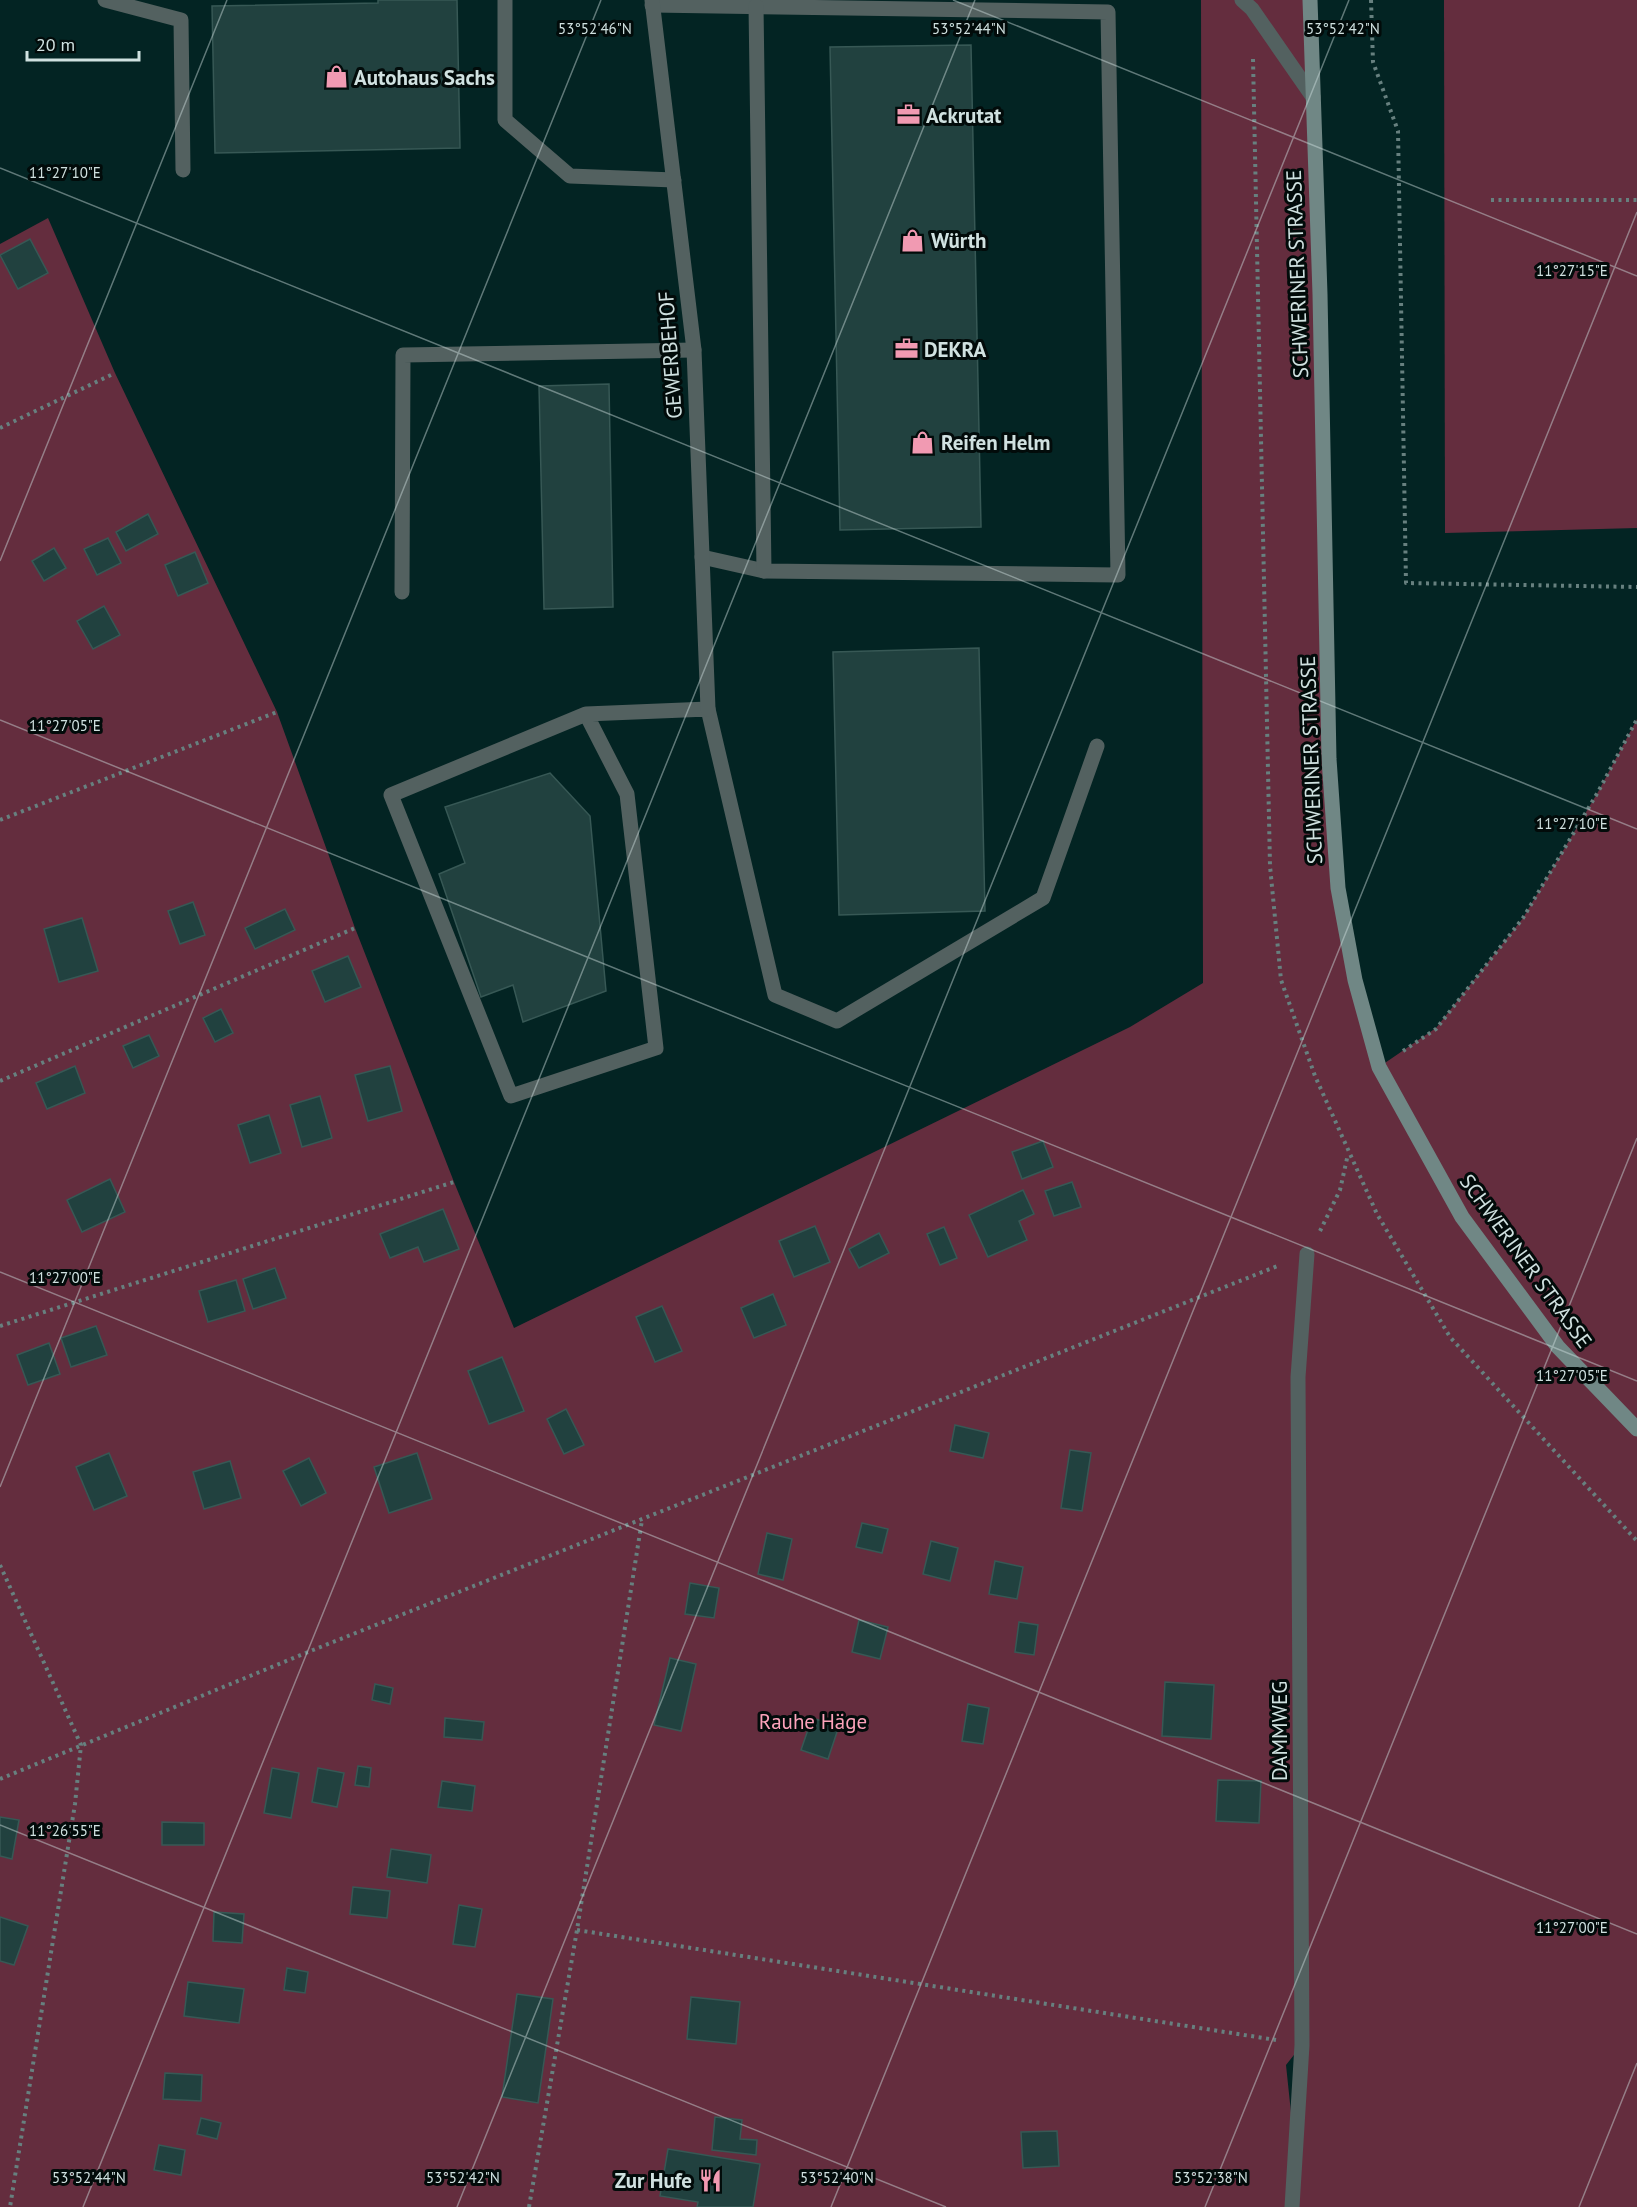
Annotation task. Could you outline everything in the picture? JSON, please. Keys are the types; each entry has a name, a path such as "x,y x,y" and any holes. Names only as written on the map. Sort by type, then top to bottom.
{"main road":[{"name":"SCHWERINER STRASSE","path":"1310,0 1320,306 1329,759 1338,888 1355,980 1379,1067 1462,1217 1558,1347 1637,1429"}],"street":[{"path":"105,0 181,20 183,170"},
{"path":"505,0 505,120 570,176 674,180"},
{"path":"1242,0 1252,9 1313,97"},
{"path":"652,2 1108,12 1118,575 764,571 702,557"},
{"name":"GEWERBEHOF","path":"652,2 694,350 708,709 775,995 837,1021 1042,898 1097,746"},
{"path":"756,6 764,571"},
{"path":"402,592 403,355 694,350"},
{"path":"586,714 627,794 656,1048 511,1096 392,795 586,714 708,709"},
{"name":"DAMMWEG","path":"1292,2207 1302,2044 1298,1377 1307,1254"}],"path":[{"path":"1371,0 1373,62 1398,131 1406,583 1637,587"},
{"path":"1491,200 1637,200"},
{"path":"0,428 115,373"},
{"path":"0,820 277,712"},
{"path":"1379,1067 1436,1029 1523,918 1598,792 1637,719"},
{"path":"0,1081 355,928"},
{"path":"0,1779 313,1650 1307,1254 1340,1190 1349,1153"},
{"path":"0,1326 454,1182"},
{"path":"529,2207 577,1930 642,1520"},
{"path":"0,1565 81,1745 75,1804 10,2207"},
{"path":"577,1930 1302,2044"}],"green space":[{"name":"Rauhe Häge","path":"1201,0 1310,0 1338,888 1379,1067 1436,1028 1523,918 1598,792 1637,719 1637,2207 0,2207 0,244 48,218 115,373 277,712 355,928 454,1182 514,1328 1130,1027 1203,983","holes":["1301,2046 1295,2151 1286,2065"]},
{"path":"1444,0 1637,0 1637,528 1445,533"}],"building":[{"name":"Autohaus Sachs","path":"378,0 457,0 460,148 215,153 212,6 378,3"},
{"name":"DEKRA","path":"971,45 981,527 840,530 830,47"},
{"path":"30,239 48,273 18,289 0,255"},
{"path":"609,384 613,607 544,609 539,386"},
{"path":"148,514 158,534 126,551 116,532"},
{"path":"108,538 121,563 97,575 84,549"},
{"path":"54,548 66,568 44,581 32,561"},
{"path":"195,552 208,583 178,596 165,565"},
{"path":"104,606 120,635 93,649 77,621"},
{"path":"979,648 985,911 839,915 833,652"},
{"path":"550,773 590,816 606,991 523,1022 513,985 481,997 439,874 465,863 445,807"},
{"path":"193,902 205,935 180,944 168,911"},
{"path":"285,909 295,930 255,949 245,928"},
{"path":"82,918 98,971 59,982 44,929"},
{"path":"348,956 361,987 325,1002 312,971"},
{"path":"221,1009 233,1033 215,1042 203,1018"},
{"path":"149,1035 159,1056 133,1068 123,1046"},
{"path":"75,1066 85,1093 47,1109 36,1083"},
{"path":"390,1066 402,1111 368,1121 355,1075"},
{"path":"320,1096 332,1138 302,1147 290,1105"},
{"path":"269,1115 281,1153 250,1163 238,1125"},
{"path":"1043,1141 1053,1167 1022,1179 1012,1152"},
{"path":"110,1179 125,1212 82,1232 67,1200"},
{"path":"1072,1182 1081,1207 1054,1216 1045,1191"},
{"path":"1023,1190 1034,1214 1019,1221 1027,1240 988,1257 969,1215"},
{"path":"443,1209 459,1249 424,1262 418,1247 390,1258 380,1234"},
{"path":"815,1226 830,1262 794,1277 779,1241"},
{"path":"944,1227 957,1258 940,1265 927,1234"},
{"path":"879,1233 889,1253 859,1268 849,1249"},
{"path":"275,1268 286,1298 253,1309 243,1279"},
{"path":"236,1280 245,1311 208,1322 199,1291"},
{"path":"773,1294 786,1325 754,1338 741,1308"},
{"path":"662,1306 682,1351 655,1362 636,1317"},
{"path":"96,1326 107,1355 71,1367 61,1338"},
{"path":"49,1343 60,1374 28,1385 17,1355"},
{"path":"502,1357 524,1411 489,1424 468,1371"},
{"path":"566,1409 584,1445 564,1454 547,1419"},
{"path":"955,1425 989,1433 983,1458 950,1451"},
{"path":"1070,1450 1091,1453 1082,1511 1061,1508"},
{"path":"109,1453 127,1496 94,1510 76,1467"},
{"path":"417,1453 432,1499 389,1513 374,1467"},
{"path":"309,1458 326,1493 301,1506 283,1471"},
{"path":"230,1461 241,1498 204,1509 193,1472"},
{"path":"862,1523 888,1529 882,1553 856,1547"},
{"path":"767,1533 792,1539 783,1580 758,1574"},
{"path":"931,1541 958,1548 950,1581 923,1574"},
{"path":"995,1561 1023,1567 1017,1599 989,1594"},
{"path":"690,1583 719,1588 714,1618 685,1614"},
{"path":"859,1620 888,1627 880,1659 852,1652"},
{"path":"1019,1622 1038,1625 1034,1655 1015,1652"},
{"path":"670,1658 696,1664 681,1731 654,1725"},
{"path":"1165,1682 1214,1685 1211,1739 1162,1736"},
{"path":"375,1684 393,1688 390,1704 372,1700"},
{"path":"968,1704 989,1708 983,1744 962,1741"},
{"path":"445,1718 484,1722 482,1740 444,1737"},
{"path":"812,1718 839,1726 828,1759 801,1750"},
{"path":"358,1766 371,1768 369,1787 355,1785"},
{"path":"272,1768 299,1773 291,1818 264,1813"},
{"path":"318,1768 344,1773 337,1807 312,1802"},
{"path":"1218,1780 1261,1781 1259,1823 1216,1821"},
{"path":"442,1781 475,1786 472,1811 438,1807"},
{"path":"0,1817 19,1820 12,1859 0,1856"},
{"path":"162,1822 204,1823 204,1845 162,1845"},
{"path":"391,1849 431,1855 427,1883 387,1877"},
{"path":"353,1887 390,1891 387,1918 350,1914"},
{"path":"459,1905 482,1909 475,1947 453,1944"},
{"path":"214,1912 244,1914 242,1943 213,1941"},
{"path":"0,1917 28,1926 14,1965 0,1961"},
{"path":"287,1968 308,1972 305,1993 284,1990"},
{"path":"188,1982 244,1989 239,2023 184,2016"},
{"path":"517,1994 553,1999 538,2103 502,2097"},
{"path":"691,1997 740,2002 736,2044 687,2039"},
{"path":"165,2073 202,2075 201,2101 163,2099"},
{"path":"715,2117 742,2120 740,2139 757,2140 756,2155 712,2150"},
{"path":"201,2118 221,2123 217,2139 197,2134"},
{"path":"1057,2131 1059,2166 1023,2168 1021,2132"},
{"path":"159,2145 185,2150 181,2175 154,2170"},
{"name":"Zur Hufe","path":"668,2149 760,2164 753,2207 697,2207 698,2202 660,2196"}],"place":[{"name":"Autohaus Sachs","path":"336,77"},
{"name":"Ackrutat","path":"908,115"},
{"name":"Würth","path":"913,240"},
{"name":"DEKRA","path":"906,349"},
{"name":"Reifen Helm","path":"923,442"},
{"name":"Zur Hufe","path":"710,2180"}]}
